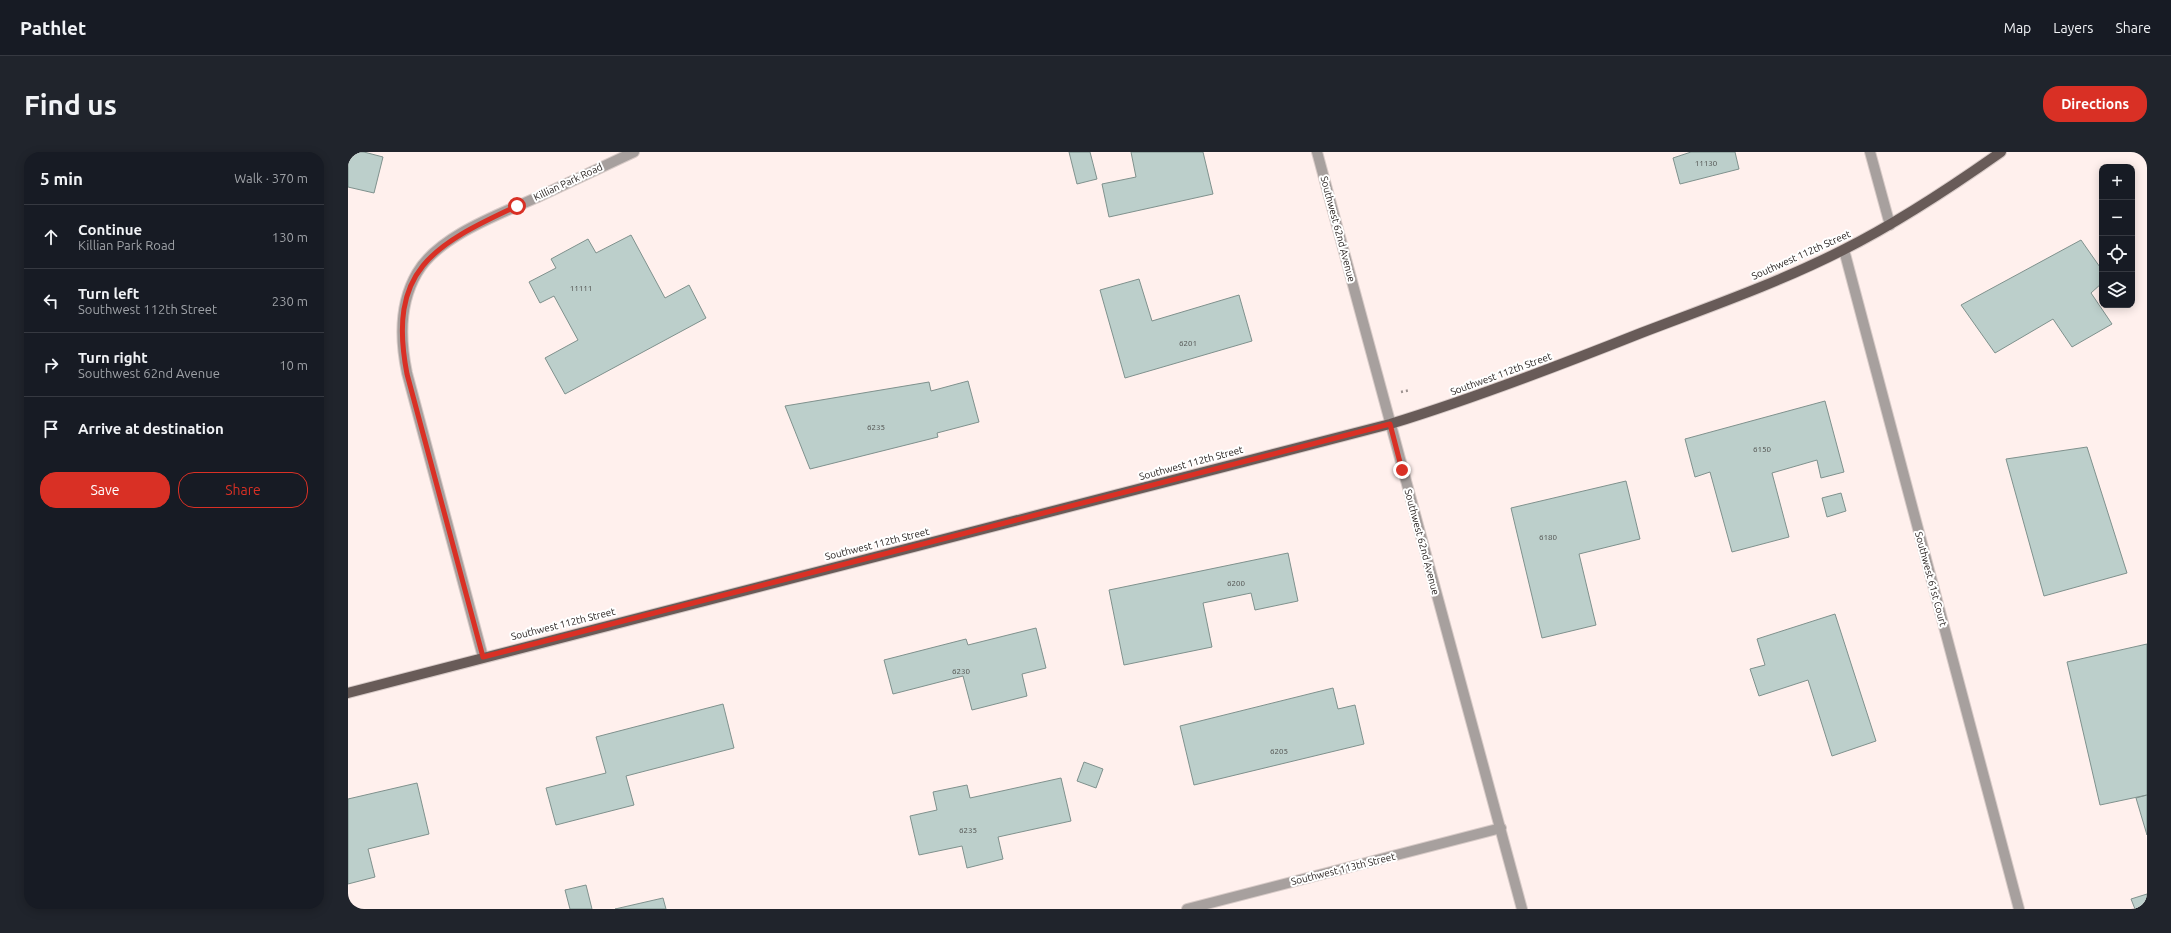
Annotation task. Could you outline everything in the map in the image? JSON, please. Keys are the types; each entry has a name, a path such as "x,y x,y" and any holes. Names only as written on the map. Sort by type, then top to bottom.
{"main road":[{"name":"Southwest 112th Street","path":"348,693 1390,424 1468,399 1748,292 1844,250 1923,206 2001,152"}],"street":[{"name":"Killian Park Road","path":"483,657 405,366 402,331 410,287 417,272 431,255 452,239 483,222 634,152"},
{"name":"Southwest 62nd Avenue","path":"1317,152 1522,909"},
{"path":"1870,152 1890,225"},
{"name":"Southwest 61st Court","path":"1844,250 2019,909"},
{"name":"Southwest 113th Street","path":"1186,909 1501,828"}],"building":[{"path":"348,152 364,152 383,157 374,193 348,187"},
{"path":"1069,152 1090,152 1097,179 1077,184"},
{"path":"1131,152 1203,152 1213,194 1109,217 1102,184 1136,177"},
{"path":"1691,152 1735,152 1739,169 1680,184 1673,158"},
{"path":"631,235 665,298 689,285 706,318 565,394 545,358 578,340 554,296 540,303 529,282 556,268 551,259 588,239 596,253"},
{"path":"2081,240 2099,266 2099,286 2091,293 2099,305 2099,308 2101,308 2112,324 2072,347 2053,319 1995,353 1961,305"},
{"path":"1139,279 1152,321 1239,295 1252,341 1125,378 1100,290"},
{"path":"968,381 979,422 937,433 938,437 810,469 785,406 929,382 931,391"},
{"path":"1825,401 1844,472 1821,478 1817,460 1772,473 1789,537 1732,552 1710,472 1695,477 1685,439"},
{"path":"2087,447 2127,573 2044,596 2006,459"},
{"path":"1626,481 1640,539 1579,554 1596,625 1542,638 1511,508"},
{"path":"1841,493 1846,511 1827,517 1822,498"},
{"path":"1288,553 1298,601 1255,610 1251,593 1203,603 1212,647 1124,665 1109,590"},
{"path":"1835,614 1876,741 1832,756 1808,680 1759,696 1750,669 1765,665 1757,639"},
{"path":"1036,628 1046,668 1022,674 1027,696 972,710 963,676 893,694 884,660 966,639 968,645"},
{"path":"2147,644 2147,795 2100,805 2067,662"},
{"path":"1333,688 1338,709 1355,705 1364,744 1194,785 1180,726"},
{"path":"723,704 734,748 626,776 634,805 556,825 546,788 606,773 596,737"},
{"path":"1084,762 1103,769 1096,788 1077,781"},
{"path":"1061,778 1071,821 998,837 1003,859 967,868 962,846 919,855 910,816 937,810 933,792 967,785 970,798"},
{"path":"417,783 429,834 368,849 375,877 348,884 348,799"},
{"path":"2147,795 2147,835 2136,798"},
{"path":"586,885 592,909 570,909 565,890"},
{"path":"2147,894 2147,909 2135,909 2131,899"},
{"path":"663,898 666,909 615,909"}],"route":[{"path":"517,206 452,239 431,255 417,272 410,287 402,331 403,352 407,374 483,657 1390,424 1402,470"}]}
